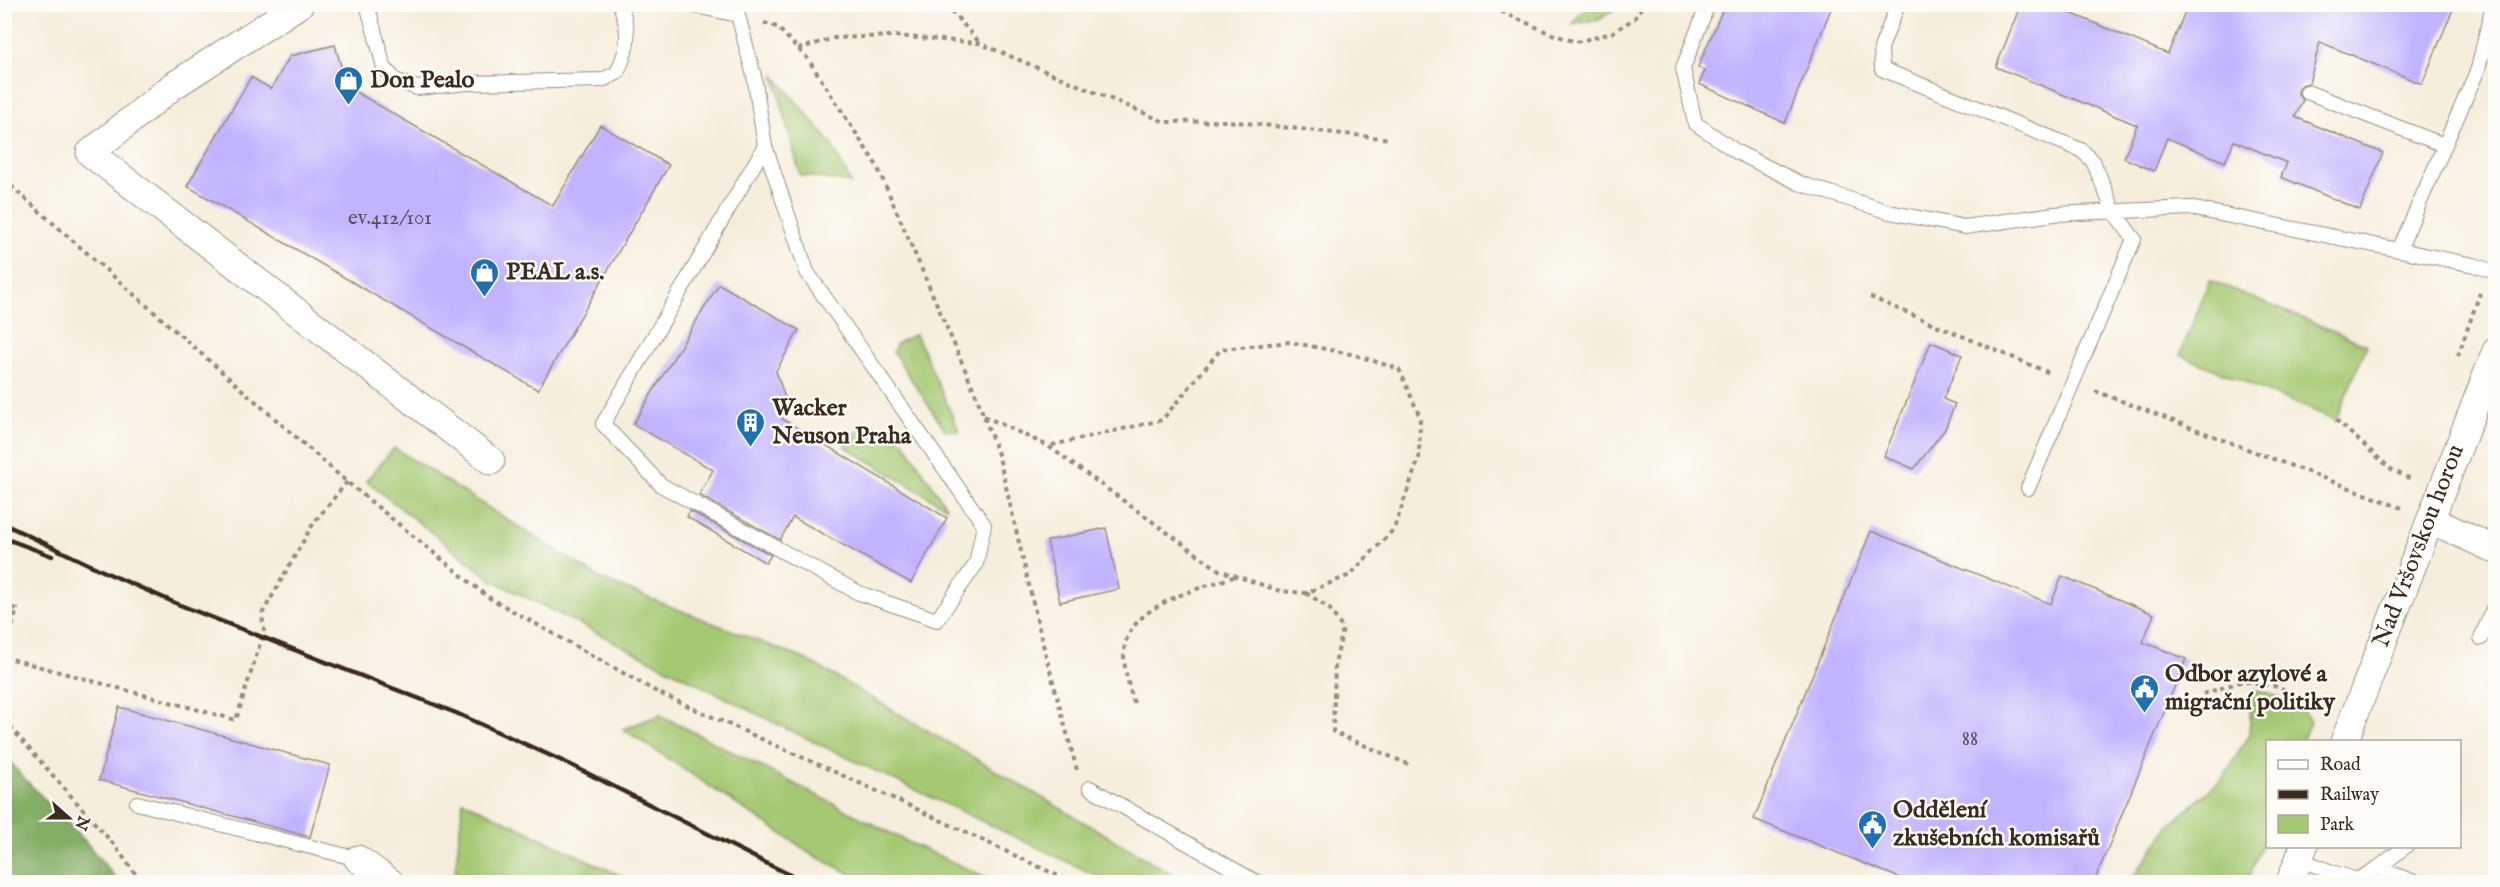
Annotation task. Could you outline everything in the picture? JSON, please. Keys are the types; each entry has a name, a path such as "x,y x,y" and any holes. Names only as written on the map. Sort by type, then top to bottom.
{"street":[{"path":"300,4 173,86 90,153 491,461"},
{"name":"Nad Vršovskou horou","path":"2344,740 2496,351"},
{"path":"2431,520 2496,550"},
{"path":"358,859 390,882"}],"lane":[{"path":"367,4 384,67 395,80 417,88 468,83 602,80 617,74 626,54 628,30 620,4"},
{"path":"686,4 738,15 754,75 765,146 807,272 984,525 976,564 937,620 859,593 662,485 603,424 765,146"},
{"path":"1708,4 1683,68 1695,123 1737,152 1799,183 1889,212 1965,227 2054,214 2190,208 2474,265 2496,272"},
{"path":"1898,4 1881,48 1882,69 2081,150 2093,161 2114,212 2134,238 2028,488"},
{"path":"2399,250 2478,69 2493,4"},
{"path":"2307,92 2444,146"},
{"path":"2481,638 2496,602"},
{"path":"1090,788 1256,882"},
{"path":"137,803 358,859"},
{"path":"2297,863 2358,881 2403,848"},
{"path":"2378,868 2414,882"}],"path":[{"path":"945,4 980,43"},
{"path":"1485,4 1549,33 1576,42 1612,33 1635,18 1643,4"},
{"path":"738,15 777,27 798,49 813,67 877,166 984,416 999,457 1042,641 1080,781 1090,788"},
{"path":"798,49 834,38 884,36 980,43 1165,122 1228,121 1390,139"},
{"path":"4,180 347,482 488,597 657,692 906,804 1071,882"},
{"path":"1870,297 2073,382 2431,520"},
{"path":"984,416 1048,446 1219,570 1280,591 1306,592 1350,575 1394,529 1419,458 1420,417 1399,369 1355,355 1290,342 1221,349 1162,420 1048,446"},
{"path":"2336,420 2392,470 2411,479"},
{"path":"4,606 17,609 4,657 236,720 264,630 262,614 313,524 347,482"},
{"path":"1134,703 1126,677 1124,650 1134,625 1154,607 1237,576"},
{"path":"1306,592 1329,608 1343,629 1335,664 1333,732 1408,764"},
{"path":"2203,694 2243,681 2274,686 2323,707"},
{"path":"4,720 116,847 141,882"}],"green space":[{"path":"1588,5 1621,5 1599,20 1572,24"},
{"path":"774,75 831,143 851,183 800,175"},
{"path":"2210,280 2367,345 2336,420 2180,355"},
{"path":"916,334 959,431 945,430 893,352 897,343"},
{"path":"871,426 887,431 904,442 947,508 844,446 854,433"},
{"path":"394,448 603,580 807,660 1186,882 1110,882 791,731 492,580 366,481"},
{"path":"2252,691 2265,692 2302,707 2310,722 2302,740 2266,740 2266,834 2248,882 2132,882 2135,874 2170,825 2224,777 2249,734"},
{"path":"660,715 910,843 997,882 867,882 815,856 623,729"},
{"path":"4,754 20,774 85,841 119,882 5,882"},
{"path":"463,801 634,882 454,882"}],"building":[{"path":"1725,4 1833,4 1785,123 1699,84 1705,71 1698,67"},
{"path":"2021,4 2049,4 2168,54 2188,4 2455,4 2422,84 2320,42 2309,83 2299,88 2298,94 2303,100 2295,117 2383,153 2360,210 2281,177 2287,163 2234,141 2225,162 2167,138 2154,171 2124,158 2137,125 1996,67"},
{"name":"PEAL a.s.","path":"335,45 347,87 553,206 600,125 669,165 538,390 187,186 251,77 271,89 290,56"},
{"name":"Wacker Neuson Praha","path":"719,284 799,330 776,371 786,401 782,419 947,518 911,583 793,517 780,540 699,495 713,470 633,424"},
{"path":"1931,342 1962,355 1943,399 1955,404 1945,429 1914,469 1884,456"},
{"path":"690,511 771,555 766,563 687,517"},
{"path":"1106,528 1119,589 1060,602 1047,541"},
{"path":"1871,531 2051,604 2062,576 2154,614 2143,642 2186,659 2094,882 1910,882 1754,819"},
{"path":"119,707 330,765 310,837 99,780"}],"railway":[{"path":"4,524 180,605 456,713 569,764 804,882"},
{"path":"4,538 52,556"}],"place":[{"name":"Don Pealo","path":"349,106"},
{"name":"PEAL a.s.","path":"485,298"},
{"name":"Wacker Neuson Praha","path":"751,448"},
{"name":"Odbor azylové a migrační politiky","path":"2144,714"},
{"name":"Oddělení zkušebních komisařů","path":"1872,850"}]}
